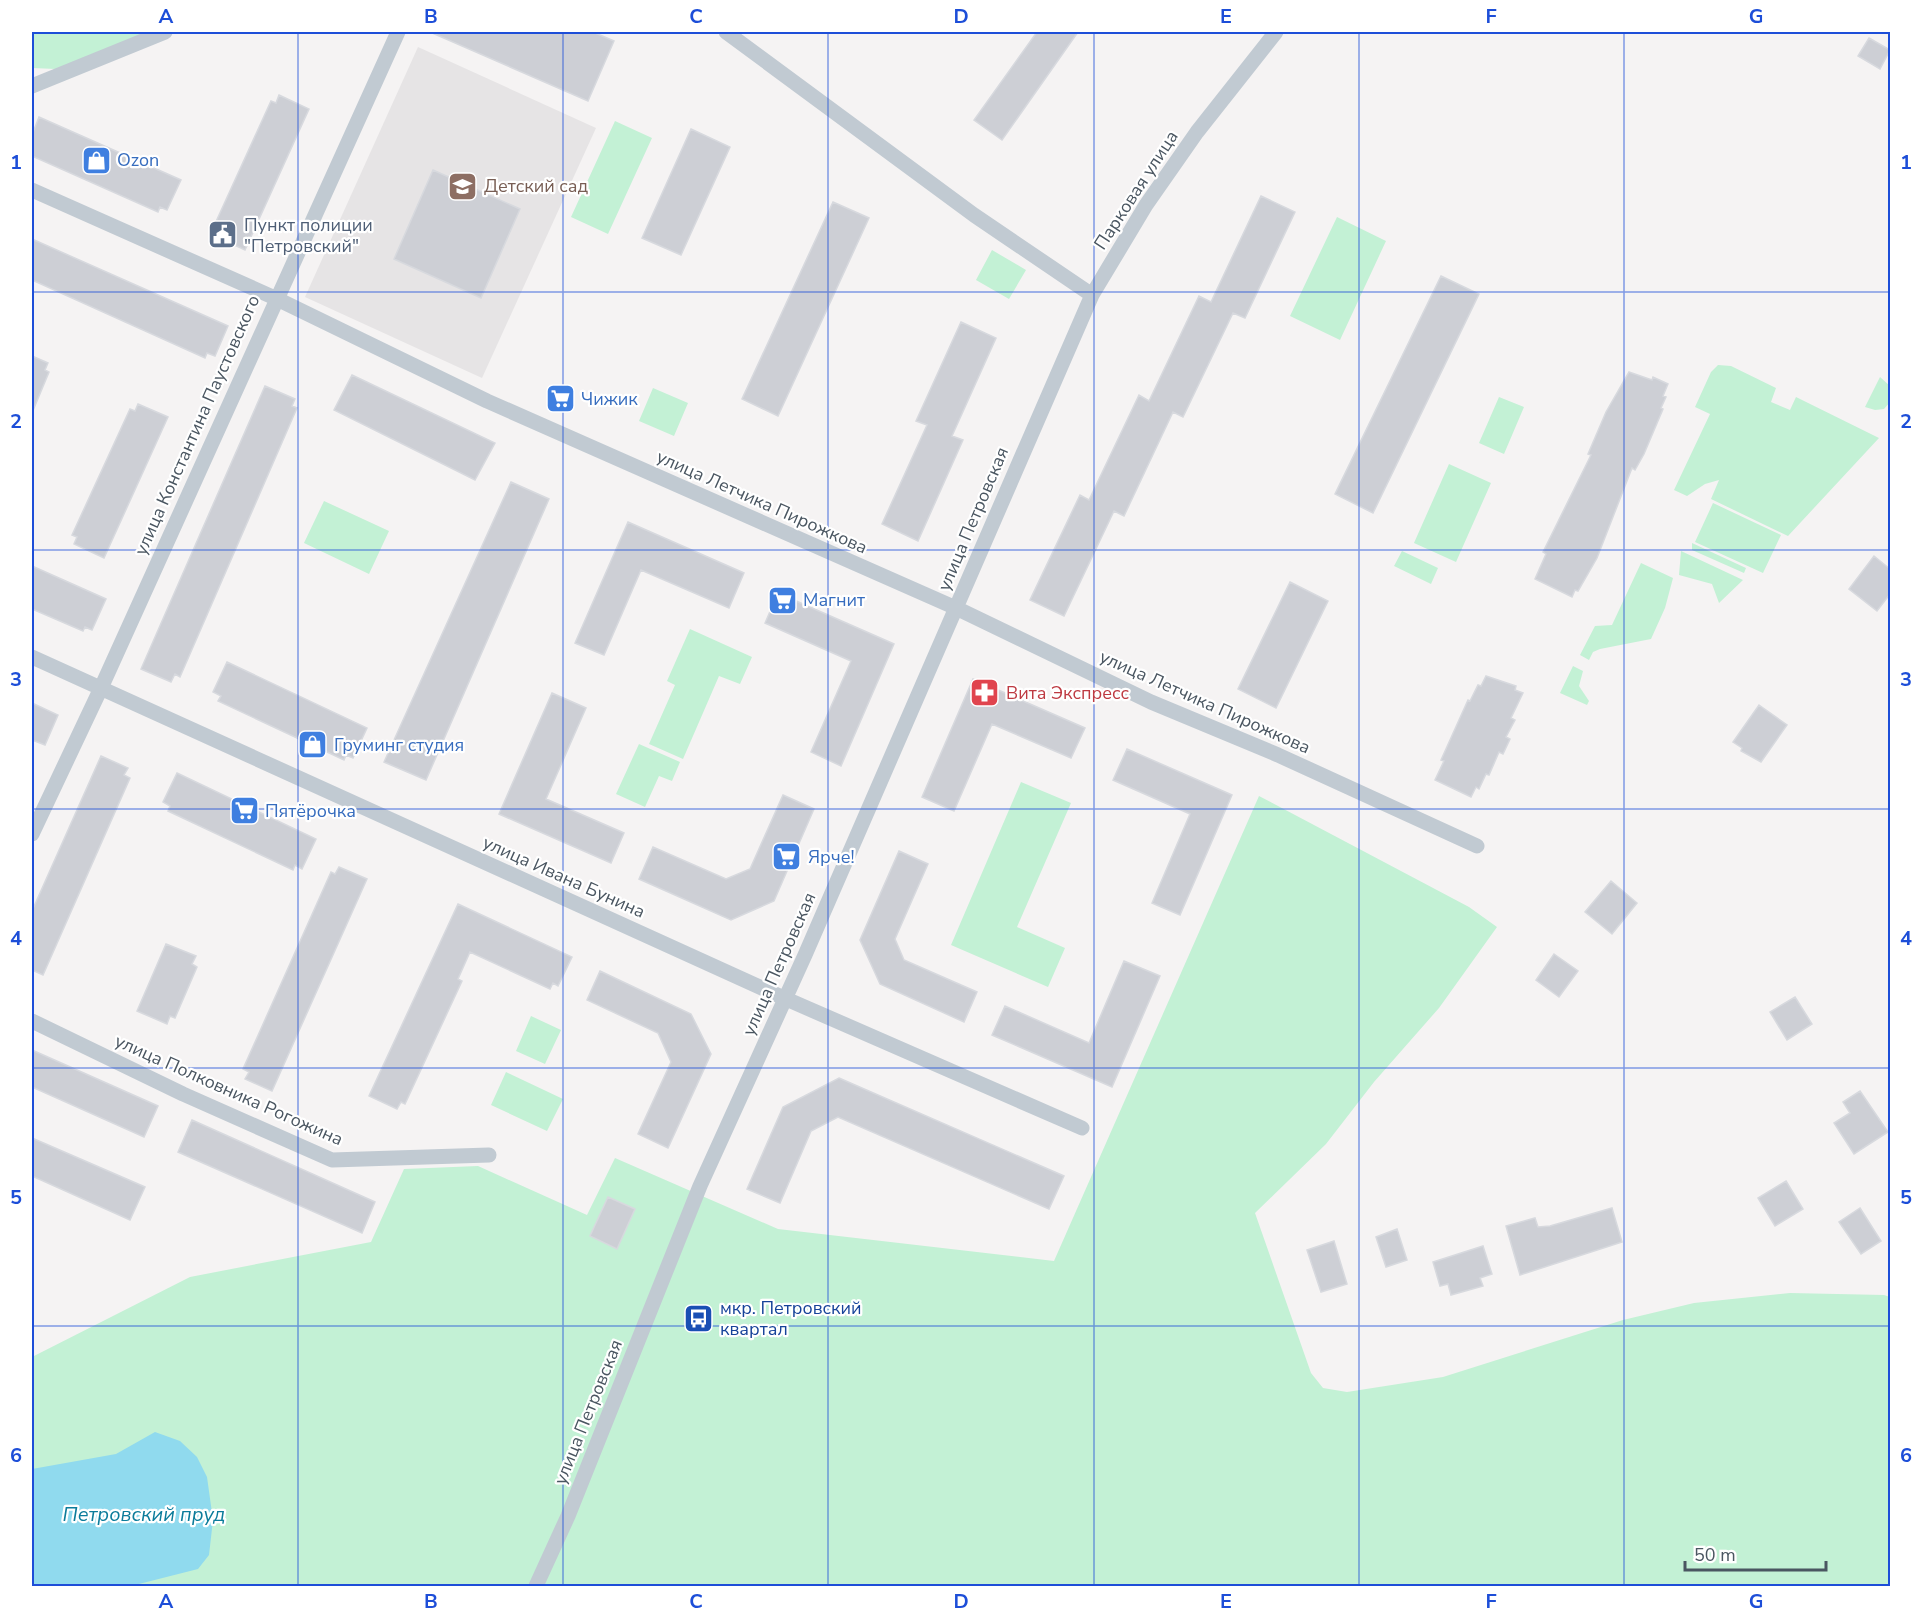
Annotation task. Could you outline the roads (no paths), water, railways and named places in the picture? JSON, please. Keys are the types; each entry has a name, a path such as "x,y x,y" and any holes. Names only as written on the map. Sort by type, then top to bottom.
{"street":[{"path":"32,86 165,32"},
{"name":"улица Константина Паустовского","path":"32,834 101,688 275,298 398,32"},
{"path":"726,32 838,116 1092,295"},
{"name":"Парковая улица","path":"1092,295 1146,205 1197,132 1276,32"},
{"name":"улица Летчика Пирожкова","path":"32,190 275,298 487,401 956,609 1151,702 1278,755 1478,846"},
{"name":"улица Петровская","path":"536,1587 567,1516 700,1186 956,609 1092,295"},
{"name":"улица Ивана Бунина","path":"32,657 784,998 1082,1128"},
{"name":"улица Полковника Рогожина","path":"32,1021 183,1094 332,1160 489,1155"}],"water":[{"name":"Петровский пруд","path":"155,1432 180,1441 197,1457 207,1477 213,1520 209,1555 198,1569 131,1586 32,1586 32,1469 116,1454"}],"place":[{"name":"Ozon","path":"96,160"},
{"name":"Детский сад","path":"463,186"},
{"name":"Пункт полиции \"Петровский\"","path":"223,235"},
{"name":"Чижик","path":"560,399"},
{"name":"Магнит","path":"782,600"},
{"name":"Вита Экспресс","path":"985,693"},
{"name":"Груминг студия","path":"313,745"},
{"name":"Пятёрочка","path":"244,811"},
{"name":"Ярче!","path":"787,857"},
{"name":"мкр. Петровский квартал","path":"699,1318"}]}
